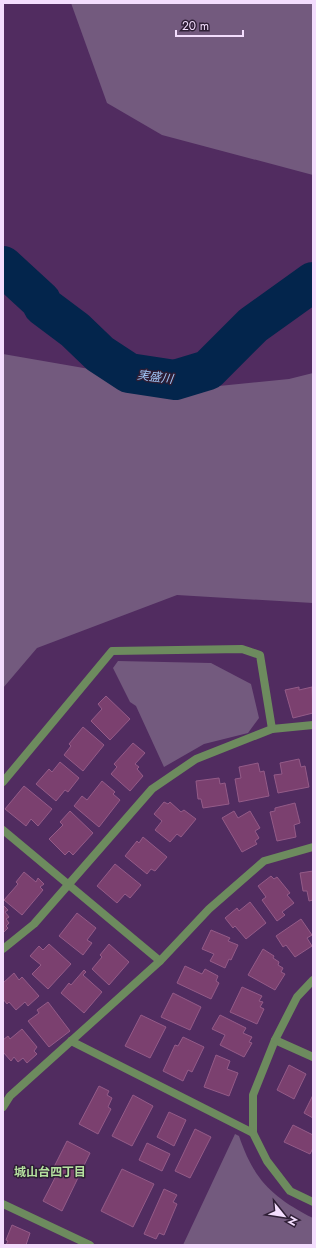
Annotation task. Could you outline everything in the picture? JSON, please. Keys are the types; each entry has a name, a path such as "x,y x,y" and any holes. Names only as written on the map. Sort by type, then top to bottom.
{"street":[{"path":"3,782 112,651 242,649 260,655 272,729"},
{"path":"3,949 34,924 152,789 196,759 272,729 313,725"},
{"path":"3,830 160,961"},
{"path":"3,1107 10,1096 160,961 209,909 264,861 313,847"},
{"path":"313,980 297,997 275,1040 253,1095 253,1133 267,1161 290,1191 313,1202"},
{"path":"275,1040 313,1057"},
{"path":"71,1041 253,1133"},
{"path":"3,1204 90,1245"}],"shaded area":[{"path":"71,3 313,3 313,175 162,135 107,103"},
{"path":"3,354 199,388 289,379 313,373 313,603 177,595 37,648 3,688"},
{"path":"118,661 211,663 251,684 259,718 248,733 204,744 164,767 136,706 130,702 113,668"},
{"path":"235,1134 239,1136 251,1164 266,1186 286,1203 313,1218 313,1245 183,1245"}],"building":[{"path":"299,687 299,690 312,687 313,713 293,718 285,690"},
{"path":"106,696 130,719 110,740 91,721 102,709 98,704"},
{"path":"83,727 104,745 83,771 64,755 71,746 69,744"},
{"path":"133,743 145,753 135,764 139,767 137,769 143,776 130,791 111,774 117,767 114,764"},
{"path":"299,759 301,767 305,766 309,787 278,793 274,775 282,774 280,763"},
{"path":"60,762 79,778 68,792 65,790 56,801 36,784 49,769 52,772"},
{"path":"258,763 260,772 264,771 269,796 239,802 235,779 241,778 239,767"},
{"path":"219,778 220,784 225,783 229,804 203,808 201,799 198,799 196,781"},
{"path":"102,781 115,792 113,794 120,800 99,827 74,806 82,796 87,800"},
{"path":"24,786 52,809 38,826 31,819 26,826 5,809"},
{"path":"164,802 168,804 170,802 181,812 184,810 196,819 181,837 177,834 170,842 155,830 162,821 154,814"},
{"path":"295,803 300,823 294,825 296,837 277,841 270,812 275,811 275,808"},
{"path":"70,811 93,833 73,855 69,851 65,855 49,839 63,825 60,822"},
{"path":"234,811 238,818 250,811 260,828 255,831 259,838 255,841 257,844 242,852 222,818"},
{"path":"143,837 167,857 155,871 151,869 147,874 125,856 137,841 139,843"},
{"path":"115,864 141,885 130,898 125,894 117,903 97,886"},
{"path":"313,871 313,900 309,901 307,891 303,891 300,873"},
{"path":"24,872 36,882 38,878 44,884 40,887 43,890 22,915 4,900 18,884 16,882"},
{"path":"271,876 274,879 277,877 290,893 287,895 294,903 282,912 285,915 277,921 262,900 266,897 258,886"},
{"path":"250,902 266,923 246,939 235,926 233,928 225,918 237,908 239,911"},
{"path":"3,905 8,910 5,912 9,917 6,919 9,923 6,926 8,928 3,933"},
{"path":"77,913 96,928 87,940 92,943 83,955 59,936"},
{"path":"301,919 312,935 307,938 312,946 295,957 286,945 283,947 276,936"},
{"path":"211,930 230,938 228,941 238,945 231,960 229,959 225,968 210,961 214,954 202,949"},
{"path":"49,944 71,964 48,989 32,974 41,965 30,956 39,946 43,950"},
{"path":"109,944 129,962 109,985 92,969 102,957 100,955"},
{"path":"263,949 274,956 273,958 279,962 278,965 283,968 281,972 285,974 275,990 248,975"},
{"path":"185,966 202,974 205,969 218,976 216,981 219,983 211,999 177,983"},
{"path":"84,970 86,972 83,975 102,992 84,1013 61,993 69,983 71,985"},
{"path":"14,973 19,980 22,977 39,996 28,1006 25,1002 16,1010 9,1002 7,1004 3,999 3,983"},
{"path":"242,987 262,996 259,1001 263,1002 260,1007 264,1009 257,1024 230,1012"},
{"path":"173,993 201,1007 190,1030 161,1017"},
{"path":"48,1002 70,1031 49,1047 28,1021 39,1013 37,1010"},
{"path":"141,1015 166,1027 150,1058 125,1046"},
{"path":"220,1015 246,1028 243,1033 252,1037 249,1042 252,1043 244,1057 220,1045 225,1035 212,1029"},
{"path":"22,1029 37,1047 34,1051 37,1054 27,1063 23,1058 18,1062 14,1057 11,1061 3,1052 3,1040 8,1036 10,1039"},
{"path":"183,1037 204,1047 192,1072 188,1070 183,1081 163,1071 175,1045 178,1046"},
{"path":"216,1055 230,1061 227,1069 238,1073 229,1096 204,1087"},
{"path":"289,1065 306,1074 294,1099 277,1090"},
{"path":"99,1086 109,1091 107,1095 112,1098 108,1107 111,1109 98,1134 79,1124"},
{"path":"133,1095 153,1106 132,1146 112,1136"},
{"path":"313,1095 313,1118 304,1113"},
{"path":"169,1112 186,1120 174,1146 157,1137"},
{"path":"293,1125 313,1135 313,1148 310,1154 284,1142"},
{"path":"195,1129 211,1137 190,1178 175,1171"},
{"path":"67,1141 90,1153 62,1211 43,1201 58,1172 53,1169"},
{"path":"147,1143 170,1154 162,1171 139,1160"},
{"path":"122,1169 154,1184 133,1227 101,1211"},
{"path":"164,1189 177,1195 173,1202 177,1204 164,1235 159,1233 156,1239 144,1234"},
{"path":"12,1225 30,1233 26,1245 6,1245 8,1241 6,1240"}],"waterway":[{"name":"実盛川","path":"3,266 41,301 43,306 75,330 100,354 129,373 175,380 208,370 253,325 313,282"}],"district":[{"name":"城山台四丁目","path":"50,1172"}]}
